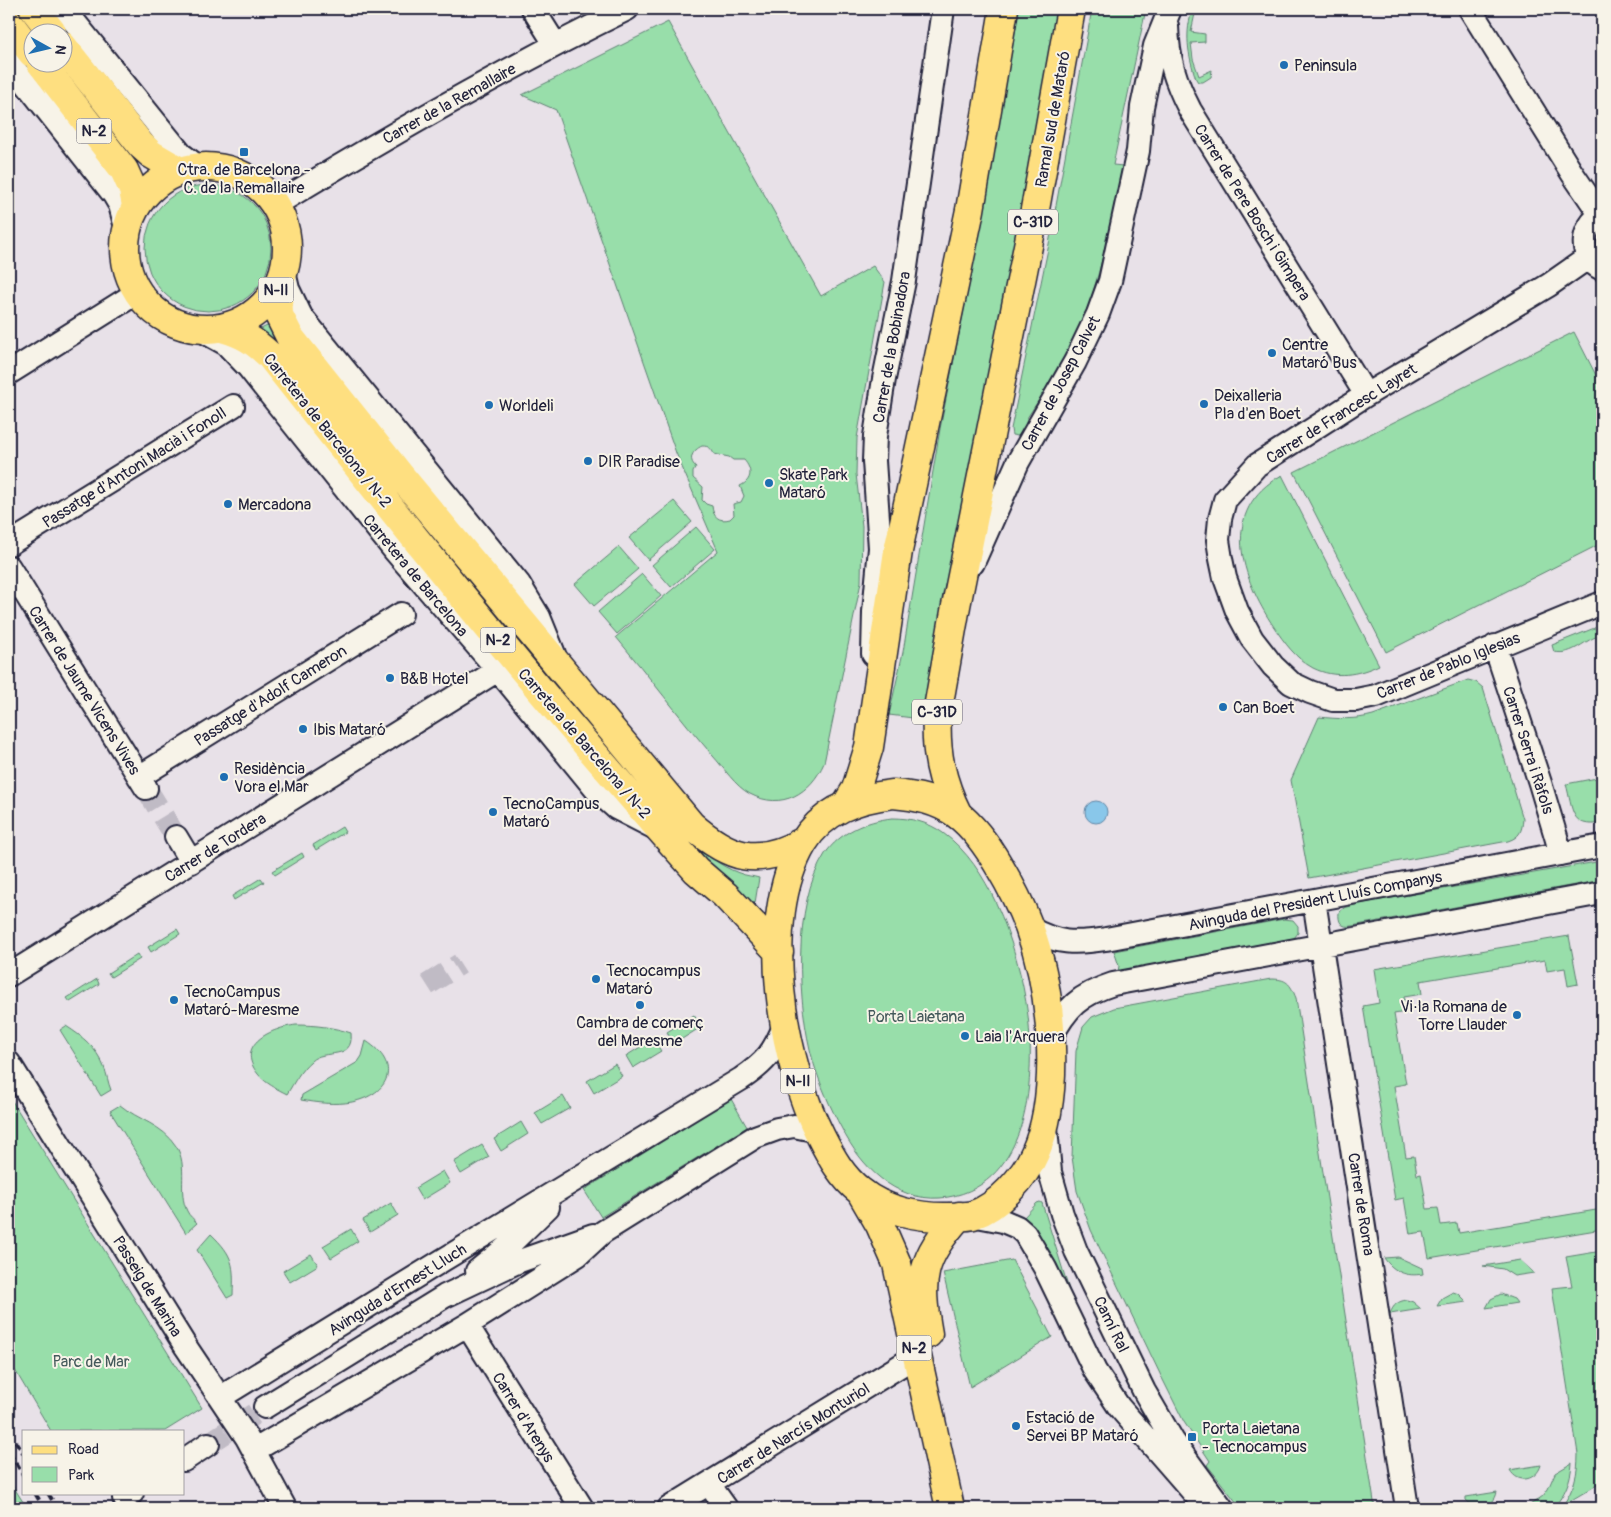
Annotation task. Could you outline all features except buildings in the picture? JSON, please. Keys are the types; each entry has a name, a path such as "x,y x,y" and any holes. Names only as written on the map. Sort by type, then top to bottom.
{"main road":[{"path":"34,9 44,22"},
{"path":"847,804 856,789 866,761 872,731 898,551 970,210 1004,9"},
{"name":"Ramal sud de Mataró","path":"956,606 1037,199 1071,9"},
{"path":"9,23 22,40"},
{"name":"N-2","path":"72,59 141,145 151,154 192,169"},
{"name":"N-2","path":"48,72 124,170 133,190 136,206"},
{"name":"N-II","path":"192,169 221,168 252,180 265,191 275,205 286,231 287,251 281,280 271,298 254,314 244,320 210,329"},
{"path":"192,169 162,179 148,191 136,206 127,231 125,256 132,281 138,292 154,311 181,326 210,329"},
{"name":"Carretera de Barcelona / N-2","path":"281,280 279,315 290,337 400,475 691,825 710,842 726,851 756,857 782,853 804,842"},
{"name":"Carretera de Barcelona / N-2","path":"210,329 238,333 250,338 269,356 519,666 696,870 725,894 779,952"},
{"name":"C-31D","path":"956,606 942,681 936,728 938,762 943,783 958,815"},
{"name":"N-II","path":"893,794 929,800 958,815 972,828 994,858 1016,896 1029,928 1041,972 1052,1068 1045,1122 1034,1156 1022,1177 996,1201 966,1216 943,1217 902,1212 862,1194 843,1174 831,1157 818,1131 796,1075 785,1024 779,952 782,905 786,882 804,842 824,820 847,804 875,796 893,794"},
{"name":"N-2","path":"862,1194 880,1225 897,1264 950,1508"},
{"name":"N-2","path":"966,1216 943,1233 924,1268 922,1286 930,1347 968,1508"}],"street":[{"path":"64,9 181,154 193,163 192,169"},
{"path":"533,9 555,44"},
{"name":"Carrer de la Remallaire","path":"275,205 414,121 555,44 626,9"},
{"name":"Carrer de la Bobinadora","path":"878,688 872,646 880,548 874,461 875,436 884,378 904,281 943,9"},
{"path":"1470,9 1572,173 1601,214 1591,222 1585,233 1584,246 1595,263"},
{"name":"Carrer de Pere Bosch i Gimpera","path":"1169,14 1168,48 1172,67 1178,86 1190,110 1366,395"},
{"name":"Carrer de Josep Calvet","path":"1138,150 1142,107 1155,46 1169,14"},
{"path":"9,62 114,195 120,205 127,231"},
{"name":"Carrer de Josep Calvet","path":"956,606 985,533 1018,462 1066,377 1098,314 1110,281 1138,150 1152,106 1158,99 1164,97 1176,99 1190,110"},
{"name":"Carrer de Francesc Layret","path":"1252,639 1237,611 1222,569 1218,540 1220,519 1225,500 1257,465 1366,395 1549,285 1595,263"},
{"path":"9,373 138,292"},
{"name":"Carretera de Barcelona","path":"210,329 248,367 394,550 498,670 598,792 616,808 662,832"},
{"name":"Passatge d'Antoni Macià i Fonoll","path":"9,544 233,406"},
{"name":"Carrer de Jaume Vicens Vives","path":"9,567 143,782"},
{"name":"Carrer de Pablo Iglesias","path":"1252,639 1290,683 1333,700 1356,700 1376,696 1602,603"},
{"name":"Passatge d'Adolf Cameron","path":"143,782 402,614"},
{"name":"Carrer Serra i Ràfols","path":"1494,646 1540,783 1560,854"},
{"name":"Carrer de Tordera","path":"9,976 498,670"},
{"path":"176,837 192,862"},
{"name":"Avinguda del President Lluís Companys","path":"1029,928 1048,938 1080,943 1602,846"},
{"path":"1050,1039 1060,1021 1072,1006 1087,994 1120,983 1602,893"},
{"name":"Carrer de Roma","path":"1314,900 1407,1508"},
{"name":"Avinguda d'Ernest Lluch","path":"221,1397 741,1079 758,1067 777,1044 785,1024"},
{"name":"Passeig de Marina","path":"9,1063 186,1347 255,1450 286,1508"},
{"name":"Camí Ral","path":"1045,1122 1050,1172 1062,1214 1076,1251 1154,1408 1173,1441 1222,1508"},
{"name":"Avinguda d'Ernest Lluch","path":"255,1450 467,1325 578,1255 603,1232 755,1137 777,1129 794,1126 818,1131"},
{"name":"Avinguda d'Ernest Lluch","path":"445,1296 509,1245 573,1182"},
{"path":"966,1216 1003,1221 1025,1234 1038,1254 1083,1348 1119,1408 1207,1508"},
{"name":"Avinguda d'Ernest Lluch","path":"266,1407 445,1296 517,1262 603,1232"},
{"name":"Carrer d'Arenys","path":"467,1325 582,1508"},
{"name":"Carrer de Narcís Monturiol","path":"669,1508 916,1356"},
{"path":"185,1459 208,1444"},
{"path":"709,1484 726,1508"}],"green space":[{"path":"1019,9 1060,9 962,521 921,719 889,715 903,652 940,429 969,284"},
{"path":"1092,9 1146,9 1113,165 1123,166 1099,273 1082,322 1061,364 1027,418 1025,428 1018,436 1012,435 1011,429 1049,244"},
{"path":"1193,9 1196,9 1191,32 1205,34 1205,42 1191,43 1193,59 1199,76 1212,70 1211,77 1203,82 1198,82 1196,79 1189,52 1188,35"},
{"path":"668,22 821,296 873,266 885,282 857,438 856,474 862,526 861,582 824,763 811,783 794,796 784,800 762,799 750,794 739,786 616,637 718,551 676,453 556,110 522,95","holes":["704,446 710,448 714,454 729,457 733,460 744,460 749,467 749,478 740,486 744,496 741,502 733,504 734,515 730,519 723,520 715,516 712,506 702,500 703,487 693,478 693,472 696,467 693,464 692,455"]},
{"path":"208,185 232,190 252,204 266,224 271,248 266,272 252,292 232,306 208,311 184,306 164,292 150,272 145,248 150,224 164,204 184,190"},
{"path":"267,326 270,327 286,353 690,838 725,867 759,878 755,903 752,903 678,838 259,330"},
{"path":"1574,332 1602,387 1602,543 1386,652 1294,472"},
{"path":"1282,475 1379,665 1355,673 1338,675 1313,668 1291,650 1262,608 1252,588 1245,567 1242,546 1243,526 1249,507 1262,490"},
{"path":"674,501 692,522 648,560 629,538"},
{"path":"696,527 715,549 671,587 652,565"},
{"path":"619,547 638,569 594,606 575,584"},
{"path":"642,574 661,596 617,634 598,612"},
{"path":"1602,625 1602,635 1567,652 1554,652 1552,645"},
{"path":"1468,680 1476,682 1483,688 1523,819 1518,835 1508,841 1309,878 1291,780 1319,717 1346,719 1373,715"},
{"path":"1602,777 1602,823 1584,823 1578,820 1572,809 1566,784"},
{"name":"Porta Laietana","path":"892,818 919,821 937,829 960,847 974,865 1002,916 1020,973 1028,1016 1030,1072 1027,1102 1020,1130 1008,1155 992,1176 969,1191 940,1198 908,1194 894,1187 869,1168 859,1156 842,1129 822,1087 813,1061 803,1012 801,984 802,927 814,875 831,846 846,834 863,825"},
{"path":"342,827 345,832 316,850 313,845"},
{"path":"302,853 304,857 275,875 272,871"},
{"path":"1602,861 1602,880 1352,926 1341,924 1339,919 1339,912 1344,908 1358,904"},
{"path":"261,878 264,882 234,900 232,896"},
{"path":"1284,919 1293,920 1298,926 1298,933 1294,938 1118,971 1119,966 1114,951"},
{"path":"177,929 180,934 151,952 148,947"},
{"path":"1569,936 1578,984 1568,986 1565,968 1547,971 1545,960 1420,981 1422,994 1404,997 1406,1012 1394,1014 1406,1084 1394,1086 1406,1157 1414,1156 1417,1175 1421,1174 1427,1209 1438,1208 1441,1225 1457,1223 1459,1233 1602,1209 1602,1229 1429,1258 1424,1232 1410,1234 1404,1198 1395,1200 1363,1006 1379,1003 1374,969"},
{"path":"137,954 140,959 111,977 108,973"},
{"path":"97,979 99,984 70,1002 67,998"},
{"path":"1271,979 1287,983 1296,998 1375,1508 1241,1508 1207,1465 1210,1461 1184,1422 1091,1230 1077,1191 1072,1157 1076,1051 1083,1027 1092,1017 1114,1008"},
{"path":"694,1015 701,1027 674,1044 667,1032"},
{"path":"296,1025 324,1027 351,1033 351,1042 348,1048 343,1051 317,1057 307,1064 287,1094 271,1086 258,1074 250,1054 253,1046 259,1039 277,1030"},
{"path":"66,1026 88,1043 101,1060 111,1090 101,1096 60,1030"},
{"path":"653,1039 661,1051 633,1068 626,1056"},
{"path":"366,1041 384,1059 387,1077 383,1085 365,1098 352,1102 326,1103 301,1100 302,1095 358,1062 362,1056"},
{"path":"615,1064 622,1076 594,1093 587,1081"},
{"name":"Parc de Mar","path":"9,1096 202,1408 167,1430 50,1430 9,1360"},
{"path":"563,1096 570,1108 542,1124 535,1113"},
{"path":"731,1099 747,1127 601,1217 584,1190"},
{"path":"120,1105 164,1133 176,1146 182,1162 184,1203 188,1213 197,1223 186,1233 110,1111"},
{"path":"521,1122 528,1134 501,1151 494,1139"},
{"path":"482,1145 489,1157 461,1174 454,1162"},
{"path":"443,1171 450,1183 422,1200 415,1188"},
{"path":"1040,1202 1042,1203 1071,1299 1024,1217"},
{"path":"391,1203 398,1215 370,1232 363,1220"},
{"path":"351,1229 358,1241 331,1258 323,1246"},
{"path":"211,1234 228,1255 233,1268 233,1295 227,1298 197,1250"},
{"path":"1602,1251 1602,1482 1563,1505 1575,1481 1578,1454 1552,1288 1572,1286 1566,1257"},
{"path":"311,1254 318,1265 290,1282 283,1271"},
{"path":"1398,1257 1422,1268 1423,1274 1411,1275 1396,1270 1384,1258"},
{"path":"1012,1260 1052,1337 970,1387 943,1273"},
{"path":"1520,1260 1534,1273 1514,1276 1503,1269 1483,1266"},
{"path":"1453,1292 1459,1294 1467,1302 1437,1306 1442,1298"},
{"path":"1501,1294 1514,1299 1517,1303 1486,1308 1491,1299"},
{"path":"1407,1300 1413,1302 1421,1309 1390,1314 1396,1304"},
{"path":"1572,1463 1567,1487 1553,1508 1530,1505 1543,1496 1555,1473"},
{"path":"1541,1465 1536,1474 1527,1479 1518,1478 1510,1470"},
{"path":"9,1480 27,1508 15,1508 9,1498"},
{"path":"1497,1492 1489,1505 1475,1506 1466,1500 1466,1497"}],"water":[{"path":"1096,801 1106,808 1107,812 1100,822 1096,823 1086,816 1085,812 1092,802"}],"tunnel":[{"path":"146,788 176,837"},
{"path":"427,985 460,964"},
{"path":"208,1444 265,1407"}],"railway":[{"path":"9,1431 22,1451"},
{"path":"9,1452 22,1473"},
{"path":"36,1494 44,1508"},
{"path":"49,1494 57,1508"}],"place":[{"name":"Peninsula","path":"1284,65"},
{"name":"Ctra. de Barcelona - C. de la Remallaire","path":"244,152"},
{"name":"Centre Mataró Bus","path":"1272,353"},
{"name":"Deixalleria Pla d'en Boet","path":"1204,404"},
{"name":"Worldeli","path":"489,405"},
{"name":"DIR Paradise","path":"588,461"},
{"name":"Skate Park Mataró","path":"769,483"},
{"name":"Mercadona","path":"228,504"},
{"name":"B&B Hotel","path":"390,678"},
{"name":"Can Boet","path":"1223,707"},
{"name":"Ibis Mataró","path":"303,729"},
{"name":"Residència Vora el Mar","path":"224,777"},
{"name":"TecnoCampus Mataró","path":"493,812"},
{"name":"Tecnocampus Mataró","path":"596,979"},
{"name":"TecnoCampus Mataró-Maresme","path":"174,1000"},
{"name":"Cambra de comerç del Maresme","path":"640,1005"},
{"name":"Vi·la Romana de Torre Llauder","path":"1517,1015"},
{"name":"Laia l'Arquera","path":"965,1036"},
{"name":"Estació de Servei BP Mataró","path":"1016,1426"},
{"name":"Porta Laietana - Tecnocampus","path":"1192,1437"}]}
